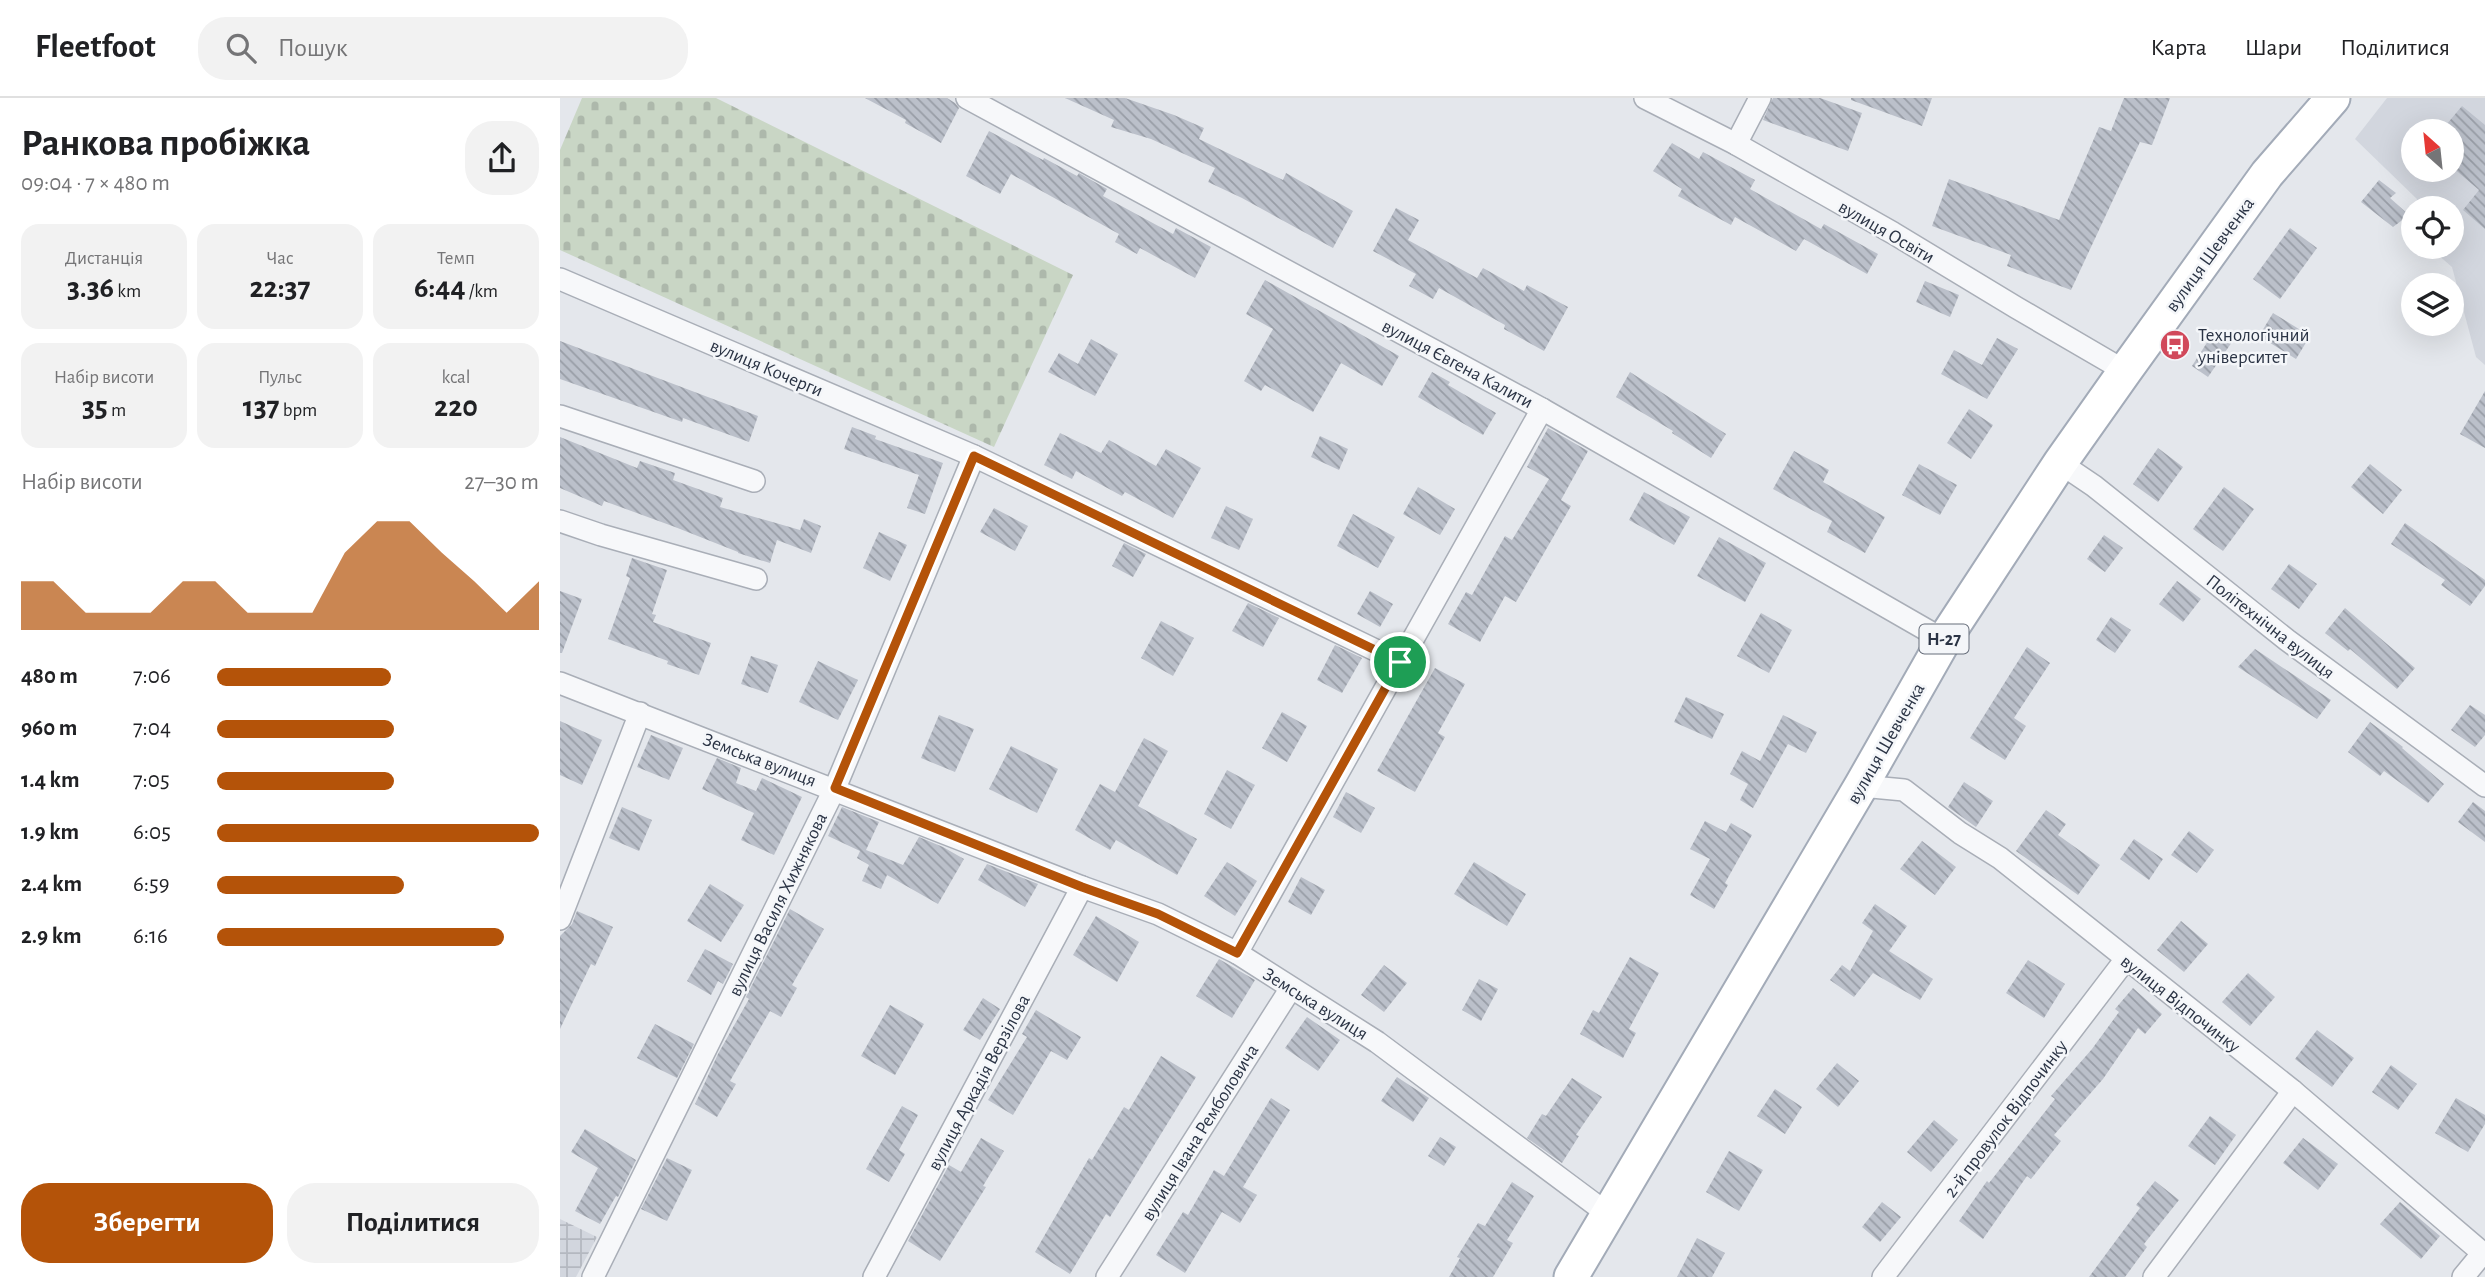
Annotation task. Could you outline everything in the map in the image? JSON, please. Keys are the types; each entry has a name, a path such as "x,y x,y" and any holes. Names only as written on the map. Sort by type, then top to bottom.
{"main road":[{"name":"вулиця Шевченка","path":"1571,1277 1861,786 1944,640 2060,463 2125,371 2267,174 2333,98"}],"street":[{"name":"вулиця Євгена Калити","path":"967,98 1542,408 1944,640"},
{"name":"вулиця Освіти","path":"1645,98 1736,144 1893,233 2125,371"},
{"path":"1736,144 1760,98"},
{"name":"вулиця Кочерги","path":"560,279 974,456"},
{"path":"1237,953 1542,408"},
{"path":"560,416 754,481"},
{"path":"974,456 1400,662"},
{"name":"вулиця Василя Хижнякова","path":"593,1277 835,788 974,456"},
{"name":"Політехнічна вулиця","path":"2060,463 2105,495 2287,640 2485,786"},
{"path":"560,521 756,579"},
{"name":"Земська вулиця","path":"560,683 835,788 1082,887 1158,914 1237,953 1377,1042 1608,1214"},
{"path":"560,919 640,713"},
{"name":"вулиця Відпочинку","path":"1861,786 1903,790 1960,833 2000,858 2292,1091 2483,1255 2463,1277"},
{"name":"вулиця Аркадія Верзілова","path":"873,1277 1082,887"},
{"name":"2-й провулок Відпочинку","path":"1884,1277 2126,959"},
{"name":"вулиця Івана Ремболовича","path":"1107,1277 1291,988"},
{"path":"2154,1277 2292,1091"}],"shaded area":[{"path":"2387,98 2485,98 2485,365 2476,357 2464,312 2464,273 2454,273 2452,267 2443,259 2464,259 2464,196 2414,196 2355,139"},
{"path":"560,1219 597,1237 576,1277 560,1277"}],"green space":[{"path":"582,98 716,98 1073,275 994,447 560,250 560,150"}],"building":[{"path":"865,98 947,98 959,108 941,143"},
{"path":"1065,98 1125,98 1174,115 1204,128 1199,139 1283,180 1286,173 1353,211 1333,248 1208,182 1215,168 1151,139 1111,127 1114,120"},
{"path":"1773,98 1820,98 1862,113 1848,151 1763,120"},
{"path":"1851,98 1932,98 1922,126"},
{"path":"2124,98 2170,98 2152,145 2140,142 2071,290 2007,266 2011,255 1932,226 1949,179 2059,220 2099,127 2111,131"},
{"path":"2462,106 2485,125 2485,229 2464,211 2479,190 2464,177 2464,119 2451,119"},
{"path":"989,131 1077,176 1079,173 1107,189 1103,196 1173,234 1176,228 1211,247 1195,278 1140,248 1137,254 1115,242 1119,234 1011,174 1000,194 966,176"},
{"path":"1672,143 1699,159 1703,152 1755,180 1750,189 1821,229 1824,224 1878,254 1867,274 1804,239 1796,251 1735,217 1731,225 1678,196 1682,189 1653,171"},
{"path":"2379,180 2396,193 2390,198 2401,208 2401,221 2393,227 2361,202"},
{"path":"1396,208 1419,220 1408,240 1477,278 1483,268 1524,291 1527,285 1568,307 1544,351 1504,329 1505,325 1439,288 1433,299 1409,286 1416,274 1373,251"},
{"path":"2290,228 2317,248 2280,299 2253,279"},
{"path":"1265,280 1399,356 1382,386 1341,363 1313,412 1265,385 1261,391 1244,381 1273,329 1246,314"},
{"path":"1925,281 1959,295 1950,317 1916,302"},
{"path":"2273,313 2310,336 2296,359 2259,336"},
{"path":"2215,330 2232,342 2208,377 2192,366"},
{"path":"1997,338 2018,349 1987,399 1941,374 1954,350 1982,365"},
{"path":"1091,339 1118,354 1095,396 1048,372 1059,353 1078,364"},
{"path":"560,341 758,416 749,442 683,418 682,422 560,379"},
{"path":"1432,372 1450,382 1448,385 1496,413 1483,435 1418,397"},
{"path":"1630,372 1726,434 1711,458 1672,433 1673,431 1616,397"},
{"path":"2485,391 2485,448 2460,434"},
{"path":"1969,409 1993,425 1971,459 1947,443"},
{"path":"852,427 876,436 875,439 943,463 925,514 907,508 919,475 844,449"},
{"path":"1548,428 1588,451 1561,500 1571,506 1516,602 1505,596 1480,642 1448,624 1466,592 1472,595 1505,536 1512,540 1549,479 1527,467"},
{"path":"1060,433 1101,453 1109,440 1156,466 1166,449 1201,468 1173,518 1125,492 1122,496 1076,471 1072,479 1044,465"},
{"path":"1320,436 1348,449 1339,470 1311,457"},
{"path":"560,437 637,468 640,461 675,473 673,480 723,498 720,507 800,530 804,519 821,526 811,553 777,540 770,563 604,501 602,506 560,488"},
{"path":"2158,448 2183,467 2158,502 2133,484"},
{"path":"1794,451 1829,470 1823,482 1885,517 1865,553 1827,532 1832,521 1773,489"},
{"path":"1919,464 1957,485 1940,515 1902,495"},
{"path":"2370,464 2402,490 2383,514 2351,487"},
{"path":"1418,487 1455,509 1440,535 1403,514"},
{"path":"2224,487 2254,509 2223,551 2193,529"},
{"path":"1644,492 1690,517 1674,545 1629,520"},
{"path":"1226,506 1253,519 1239,550 1211,538"},
{"path":"994,508 1028,526 1015,551 980,532"},
{"path":"1353,514 1395,537 1378,568 1337,546"},
{"path":"2405,523 2485,580 2485,586 2470,606 2441,585 2445,580 2391,544"},
{"path":"879,532 907,545 890,581 863,568"},
{"path":"2104,535 2123,548 2105,572 2087,559"},
{"path":"1719,537 1766,563 1745,602 1697,576"},
{"path":"1124,543 1146,554 1133,577 1112,566"},
{"path":"632,558 667,570 652,614 656,615 653,622 711,643 699,675 608,639 630,578 626,576"},
{"path":"2289,564 2317,584 2299,609 2271,589"},
{"path":"2177,581 2201,599 2183,622 2159,604"},
{"path":"560,591 582,599 562,653 560,653"},
{"path":"1370,591 1393,604 1380,627 1357,614"},
{"path":"1248,603 1279,618 1263,647 1232,631"},
{"path":"2345,608 2415,668 2397,689 2350,649 2348,651 2325,633"},
{"path":"1761,613 1792,630 1769,673 1737,656"},
{"path":"2111,617 2131,630 2115,653 2096,640"},
{"path":"1161,621 1194,638 1173,676 1141,658"},
{"path":"1335,645 1362,658 1342,693 1317,680"},
{"path":"2027,647 2050,663 2014,718 2026,726 2005,760 1970,738"},
{"path":"2255,649 2331,700 2317,719 2238,667"},
{"path":"751,656 778,665 768,693 741,684"},
{"path":"818,661 858,680 838,720 799,702"},
{"path":"1435,668 1465,684 1438,733 1445,737 1415,792 1377,771"},
{"path":"1686,697 1724,714 1712,739 1674,722"},
{"path":"2470,705 2485,715 2485,735 2475,747 2451,730"},
{"path":"1282,712 1307,726 1287,762 1262,748"},
{"path":"939,715 974,729 955,772 921,758"},
{"path":"1783,715 1817,732 1806,753 1788,744 1753,808 1740,800 1748,784 1730,774 1742,751 1760,761"},
{"path":"560,721 602,740 582,785 560,775"},
{"path":"2370,722 2444,784 2428,803 2384,771 2380,776 2348,752"},
{"path":"651,735 683,748 669,780 637,767"},
{"path":"1144,738 1168,751 1138,806 1197,839 1177,875 1116,840 1110,850 1075,830 1100,784 1115,792"},
{"path":"1011,746 1058,769 1037,813 989,789"},
{"path":"717,758 741,768 736,783 756,791 762,778 802,797 774,855 741,840 754,813 702,789"},
{"path":"1227,770 1255,785 1231,829 1204,814"},
{"path":"1964,782 1993,801 1976,827 1948,807"},
{"path":"1346,792 1375,808 1361,833 1333,817"},
{"path":"2473,802 2485,811 2485,842 2458,822"},
{"path":"622,807 652,820 639,851 609,838"},
{"path":"842,807 879,822 866,850 903,865 919,837 964,859 938,904 887,875 881,889 862,881 869,865 857,858 860,851 828,836"},
{"path":"2046,810 2066,824 2058,835 2100,865 2078,895 2016,851"},
{"path":"1705,821 1726,832 1731,823 1752,835 1714,909 1690,895 1710,859 1690,849"},
{"path":"2189,831 2214,850 2197,873 2171,855"},
{"path":"2134,839 2163,859 2149,880 2120,859"},
{"path":"1922,841 1956,867 1935,895 1900,869"},
{"path":"1227,862 1257,881 1235,916 1204,896"},
{"path":"1474,862 1526,894 1507,926 1454,894"},
{"path":"987,864 1038,884 1025,907 978,880"},
{"path":"1301,877 1325,890 1311,915 1288,902"},
{"path":"710,884 744,905 721,942 687,921"},
{"path":"1875,904 1907,926 1889,951 1933,979 1920,1000 1873,973 1854,997 1830,980 1842,965 1850,971 1873,931 1862,923"},
{"path":"790,909 824,929 792,985 797,988 781,1017 770,1011 730,1081 736,1084 717,1117 695,1104 718,1054 749,999 746,997"},
{"path":"577,911 613,927 595,966 591,964 560,1029 560,936 572,924"},
{"path":"1096,916 1139,942 1117,982 1073,955"},
{"path":"2181,921 2208,944 2184,972 2157,950"},
{"path":"705,949 733,964 723,984 718,981 711,995 687,981"},
{"path":"1630,957 1659,973 1629,1029 1636,1033 1623,1058 1580,1034 1593,1010 1599,1013"},
{"path":"1219,959 1255,980 1232,1018 1196,996"},
{"path":"2028,960 2065,984 2044,1018 2006,993"},
{"path":"1384,965 1407,983 1384,1012 1361,995"},
{"path":"2248,973 2275,997 2250,1026 2222,1002"},
{"path":"1479,979 1498,989 1481,1021 1462,1010"},
{"path":"2133,988 2162,1014 2145,1034 2138,1028 2103,1079 2054,1135 2061,1141 2031,1179 2027,1176 1983,1239 1959,1221 1987,1181 1989,1183 2055,1099 2051,1096 2092,1049 2119,1012 2115,1009"},
{"path":"983,998 1000,1009 980,1040 963,1030"},
{"path":"890,1005 924,1024 895,1075 861,1056"},
{"path":"1036,1010 1081,1037 1067,1060 1051,1051 1013,1115 988,1100 1027,1037 1022,1034"},
{"path":"1307,1017 1340,1040 1318,1071 1285,1048"},
{"path":"655,1024 694,1044 677,1078 637,1058"},
{"path":"2317,1030 2354,1058 2332,1087 2295,1059"},
{"path":"1161,1056 1196,1077 1110,1217 1106,1214 1070,1274 1035,1252 1089,1158 1092,1160 1124,1107 1129,1110"},
{"path":"1837,1063 1859,1081 1838,1107 1816,1089"},
{"path":"2391,1065 2417,1084 2398,1110 2372,1092"},
{"path":"1397,1077 1429,1098 1413,1122 1381,1101"},
{"path":"1572,1078 1602,1097 1576,1135 1579,1136 1562,1163 1527,1138 1542,1114 1546,1116"},
{"path":"1775,1089 1802,1107 1785,1134 1757,1116"},
{"path":"1271,1098 1290,1110 1243,1187 1257,1195 1240,1223 1222,1212 1185,1273 1156,1255 1183,1212 1188,1215 1214,1170 1224,1176"},
{"path":"2456,1098 2485,1115 2485,1124 2468,1152 2435,1133"},
{"path":"902,1106 918,1115 899,1150 905,1154 889,1182 866,1169"},
{"path":"2210,1116 2236,1135 2215,1165 2188,1146"},
{"path":"1934,1120 1958,1140 1931,1172 1907,1152"},
{"path":"585,1129 636,1160 618,1197 616,1196 600,1224 575,1211 598,1168 571,1152"},
{"path":"1440,1137 1456,1147 1444,1166 1428,1156"},
{"path":"981,1138 1004,1151 983,1186 986,1187 940,1261 908,1241 949,1165 961,1172"},
{"path":"2303,1138 2338,1164 2318,1190 2283,1163"},
{"path":"1729,1151 1763,1170 1739,1211 1706,1192"},
{"path":"667,1158 692,1170 667,1221 641,1209"},
{"path":"2155,1181 2179,1200 2144,1244 2147,1247 2125,1277 2089,1277 2140,1208 2136,1205"},
{"path":"1512,1182 1534,1196 1507,1240 1513,1243 1493,1277 1449,1277 1460,1258 1457,1257 1478,1223 1485,1226"},
{"path":"1882,1202 1901,1217 1880,1242 1862,1227"},
{"path":"2400,1202 2440,1236 2421,1259 2380,1224"},
{"path":"1697,1238 1725,1253 1712,1277 1677,1277"}],"place":[{"name":"Технологічний університет","path":"2175,345"}],"route":[{"path":"974,456 1400,662 1237,953 1158,914 1082,887 835,788 974,456"}]}
